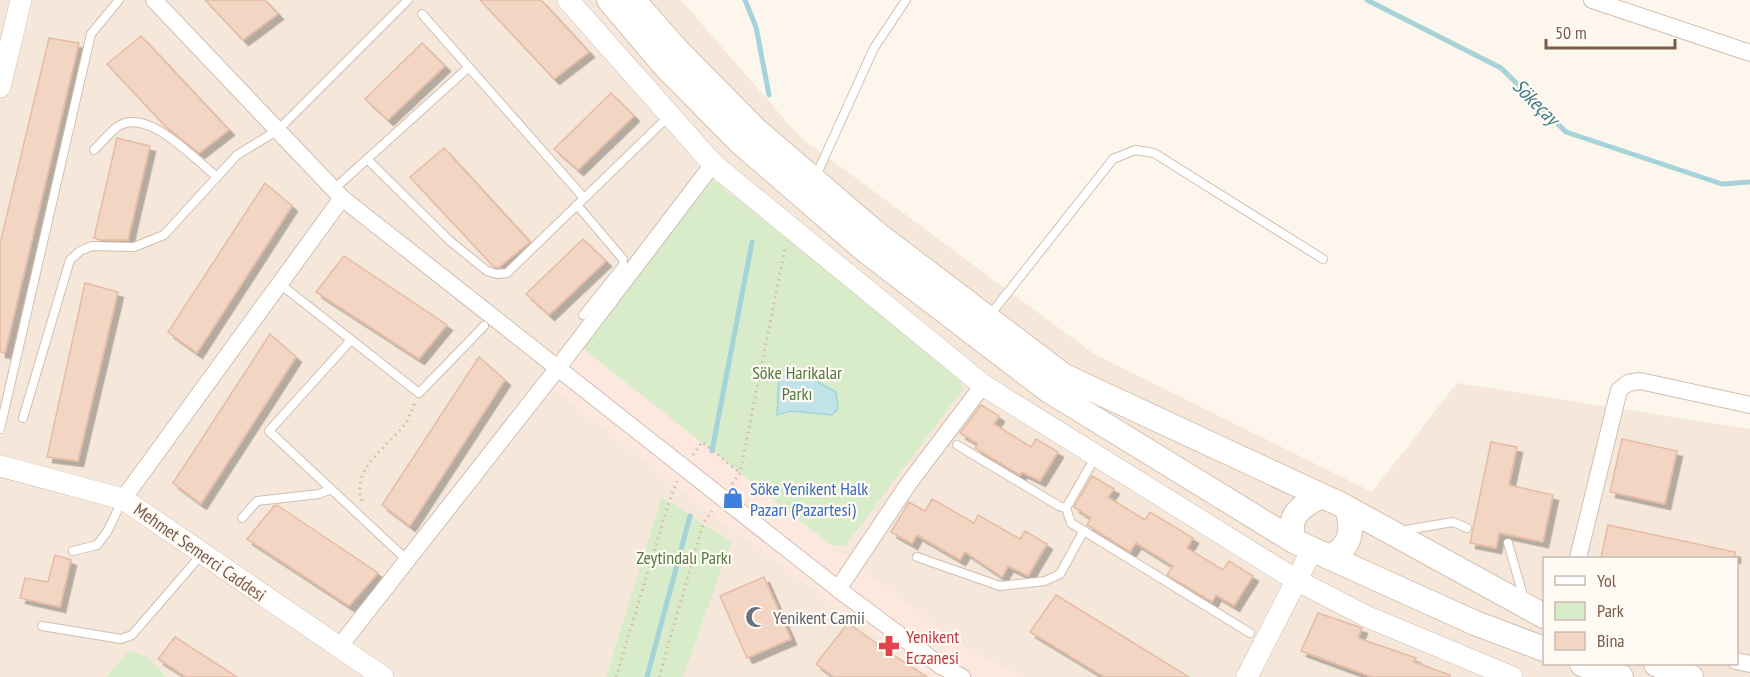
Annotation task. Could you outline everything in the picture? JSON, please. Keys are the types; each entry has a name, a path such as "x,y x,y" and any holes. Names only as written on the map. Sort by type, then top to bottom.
{"main road":[{"path":"609,0 665,66 741,143 866,251 1048,390 1312,549 1475,623 1543,648"},
{"path":"633,0 676,50 747,121 814,180 876,233 1064,376 1347,508 1536,612"},
{"path":"1322,496 1302,505 1292,522 1312,549 1338,553 1349,539 1351,519 1347,508"},
{"path":"1588,665 1621,677"},
{"path":"1661,665 1691,677"}],"street":[{"path":"0,87 21,0"},
{"path":"154,0 338,193 557,369 838,589 937,671 962,677"},
{"path":"568,0 712,164 983,385 1296,580 1368,617 1512,677"},
{"path":"1592,0 1750,54"},
{"path":"339,647 557,369 712,164"},
{"path":"123,499 280,284 338,193"},
{"path":"1578,557 1619,390 1628,383 1640,381 1750,405"},
{"path":"838,589 909,483 983,385"},
{"name":"Mehmet Semerci Caddesi","path":"0,466 123,499 383,677"},
{"path":"1247,677 1312,549"}],"lane":[{"path":"0,429 92,34 119,0"},
{"path":"24,418 70,260 92,246 124,249 144,245 164,235 237,155 278,130 408,0"},
{"path":"814,180 874,48 906,0"},
{"path":"422,14 581,202 623,259 623,265 584,315"},
{"path":"338,193 367,159 469,67"},
{"path":"367,159 450,241 487,271 497,274 507,273 669,117"},
{"path":"94,150 116,127 128,122 142,122 155,126 216,176"},
{"path":"987,318 1113,159 1135,150 1154,153 1323,259"},
{"path":"280,284 419,393 484,326"},
{"path":"351,339 269,431 407,560"},
{"path":"957,445 1066,508 1071,523 1083,532 1250,633"},
{"path":"1066,508 1097,456"},
{"path":"242,518 257,501 318,494 331,489"},
{"path":"73,551 97,545 107,532 123,499"},
{"path":"1393,532 1453,522 1467,528"},
{"path":"917,556 1000,586 1045,581 1060,574 1083,532"},
{"path":"1508,543 1536,612"},
{"path":"42,626 121,639 132,635 203,554"}],"path":[{"path":"659,677 703,524 740,473 787,238 795,231"},
{"path":"363,503 360,486 363,473 406,422 419,393"},
{"path":"616,677 669,502 683,468 702,442 740,473"}],"shaded area":[{"path":"0,0 681,0 799,136 1094,354 1372,492 1457,383 1750,429 1750,677 166,677 147,657 129,650 106,677 0,677"},
{"name":"Söke Yenikent Halk Pazarı (Pazartesi)","path":"581,347 960,644 1023,677 931,677 711,513 553,388"}],"green space":[{"name":"Söke Harikalar Parkı","path":"713,180 958,374 963,389 845,546 831,545 581,347"},
{"name":"Zeytindalı Parkı","path":"662,497 731,542 683,677 606,677"},
{"path":"129,650 147,657 166,677 106,677"}],"water":[{"path":"793,368 836,392 838,409 832,415 790,411 777,415 779,371"}],"building":[{"path":"205,0 265,0 278,14 243,40"},
{"path":"480,0 541,0 589,52 554,79"},
{"path":"141,36 229,130 199,153 166,127 107,64"},
{"path":"49,38 79,43 5,353 0,352 0,244"},
{"path":"422,43 445,66 388,120 365,99"},
{"path":"611,93 634,116 578,170 554,149"},
{"path":"117,138 150,146 128,240 100,240 94,238"},
{"path":"444,148 530,242 498,268 493,266 410,177"},
{"path":"265,183 292,206 197,353 168,332"},
{"path":"583,239 606,261 549,315 526,294"},
{"path":"344,256 447,325 419,359 316,292"},
{"path":"85,283 118,292 78,461 47,457"},
{"path":"270,334 296,357 201,504 173,483"},
{"path":"479,357 505,380 410,526 382,505"},
{"path":"981,405 999,416 994,424 1031,447 1036,439 1058,452 1040,481 1022,472 1020,475 975,448 978,444 960,433"},
{"path":"1622,439 1677,451 1665,504 1610,492"},
{"path":"1491,442 1517,447 1509,485 1553,495 1543,542 1499,533 1496,548 1470,543"},
{"path":"1092,476 1114,489 1108,497 1145,520 1150,512 1193,538 1187,548 1223,570 1229,561 1253,576 1234,606 1216,595 1212,602 1167,575 1173,566 1136,543 1130,552 1087,525 1091,518 1074,507"},
{"path":"932,499 974,523 978,515 1020,539 1025,531 1047,544 1028,576 1008,566 1002,577 965,552 960,560 917,535 912,544 891,532 909,502 925,511"},
{"path":"277,505 378,573 349,606 247,539"},
{"path":"1608,525 1735,552 1735,557 1601,557"},
{"path":"55,555 71,560 60,607 20,598 25,578 48,582"},
{"name":"Yenikent Camii","path":"764,577 791,639 747,658 720,596"},
{"path":"1056,595 1189,677 1104,677 1030,632"},
{"path":"1318,613 1362,628 1358,638 1416,658 1414,662 1450,675 1450,677 1372,677 1301,651"},
{"path":"848,623 927,677 834,677 816,664"},
{"path":"175,637 237,677 186,677 158,659"}],"waterway":[{"path":"745,0 756,27 769,95"},
{"name":"Sökeçay","path":"1367,0 1501,68 1566,132 1722,184 1750,182"},
{"path":"712,451 752,242"},
{"path":"647,677 690,516"}],"place":[{"name":"Söke Yenikent Halk Pazarı (Pazartesi)","path":"733,498"},
{"name":"Yenikent Camii","path":"756,617"},
{"name":"Yenikent Eczanesi","path":"889,646"}]}
